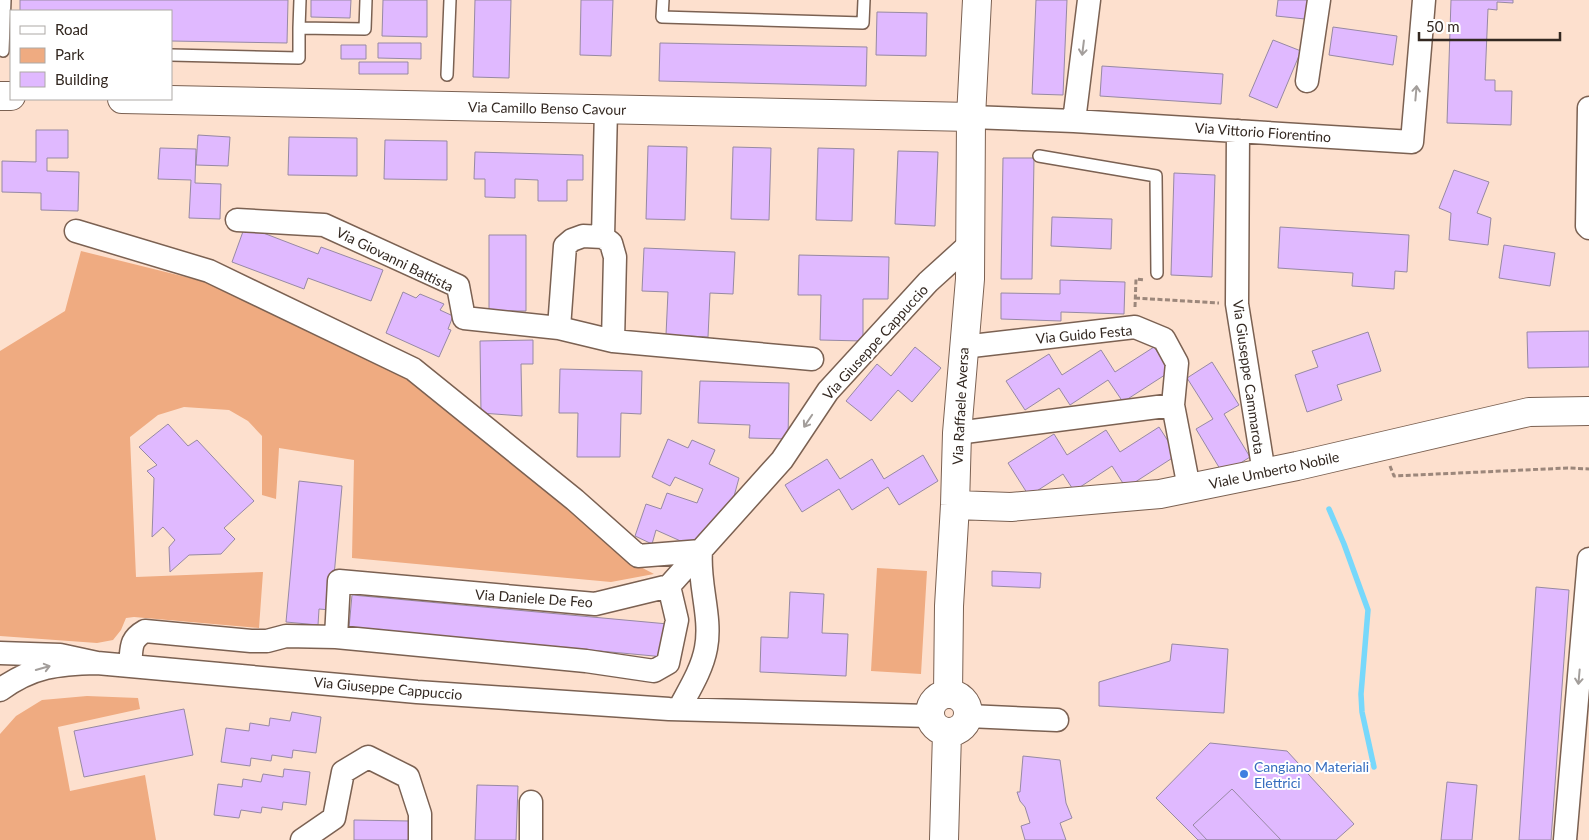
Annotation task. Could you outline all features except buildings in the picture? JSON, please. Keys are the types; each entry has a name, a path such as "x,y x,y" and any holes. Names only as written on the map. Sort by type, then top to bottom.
{"main road":[{"name":"Via Raffaele Aversa","path":"948,694 949,606 955,505 956,433 970,278 971,117 977,0"},
{"name":"Via Camillo Benso Cavour","path":"170,100 971,117"},
{"name":"Viale Umberto Nobile","path":"955,505 1011,507 1160,494 1187,477 1264,473 1529,412 1589,411"},
{"path":"938,724 958,730 966,722 968,716 966,703 961,698 948,694 939,696 930,710 938,724 944,840"}],"street":[{"path":"1074,121 1089,0"},
{"path":"1307,82 1319,0"},
{"name":"Via Vittorio Fiorentino","path":"971,117 1074,121 1412,142 1424,0"},
{"path":"1589,108 1589,228"},
{"path":"603,237 606,109"},
{"name":"Via Giuseppe Cammarota","path":"1238,131 1237,304 1264,473"},
{"name":"Via Giovanni Battista","path":"237,220 324,225 458,286 464,318 559,328 614,341 812,359"},
{"path":"76,231 209,271 413,369 574,500 638,556 701,551 699,568 707,633 706,648 697,674 679,709"},
{"path":"559,328 565,246 572,240 583,236 603,237 611,243 615,257 614,341"},
{"name":"Via Giuseppe Cappuccio","path":"670,586 782,460 828,391 928,282 971,243"},
{"name":"Via Guido Festa","path":"963,347 1135,328 1164,339 1178,363 1173,405 1187,477"},
{"path":"956,433 1173,405"},
{"path":"1565,840 1589,559"},
{"name":"Via Daniele De Feo","path":"336,638 339,581 595,604 670,586"},
{"path":"130,666 132,642 136,636 146,631 251,641 267,641 286,636 336,638 577,660 654,670 668,663 677,620 670,586"},
{"name":"Via Giuseppe Cappuccio","path":"0,653 60,656 97,663 417,692 938,724"},
{"name":"Via Giuseppe Cappuccio","path":"0,690 20,677 49,666 97,663"},
{"path":"968,716 1057,720"},
{"path":"302,840 334,818 343,772 368,757 408,777 420,814 420,840"},
{"path":"531,802 531,840"}],"lane":[{"path":"5,0 5,51"},
{"path":"172,55 299,58 300,0"},
{"path":"299,28 365,29 366,0"},
{"path":"447,75 450,0"},
{"path":"663,0 662,16 863,23 864,0"},
{"path":"1039,156 1156,176 1157,273"}],"path":[{"path":"1135,328 1136,280"},
{"path":"1135,298 1237,304"},
{"path":"1382,447 1394,476 1589,468"}],"green space":[{"path":"81,251 206,282 407,374 633,563 654,574 611,582 352,558 354,460 279,448 276,499 262,495 262,436 248,421 229,410 184,407 158,415 130,437 136,577 263,572 259,628 134,617 126,618 121,630 113,640 97,643 0,636 0,351 65,311"},
{"path":"877,568 927,571 921,674 871,671"},
{"path":"87,696 138,698 140,709 58,727 70,791 145,775 156,840 0,840 0,734 16,716 42,700"}],"waterway":[{"path":"1329,509 1368,610 1361,694 1362,712 1374,767"}],"place":[{"name":"Cangiano Materiali Elettrici","path":"1244,774"}]}
